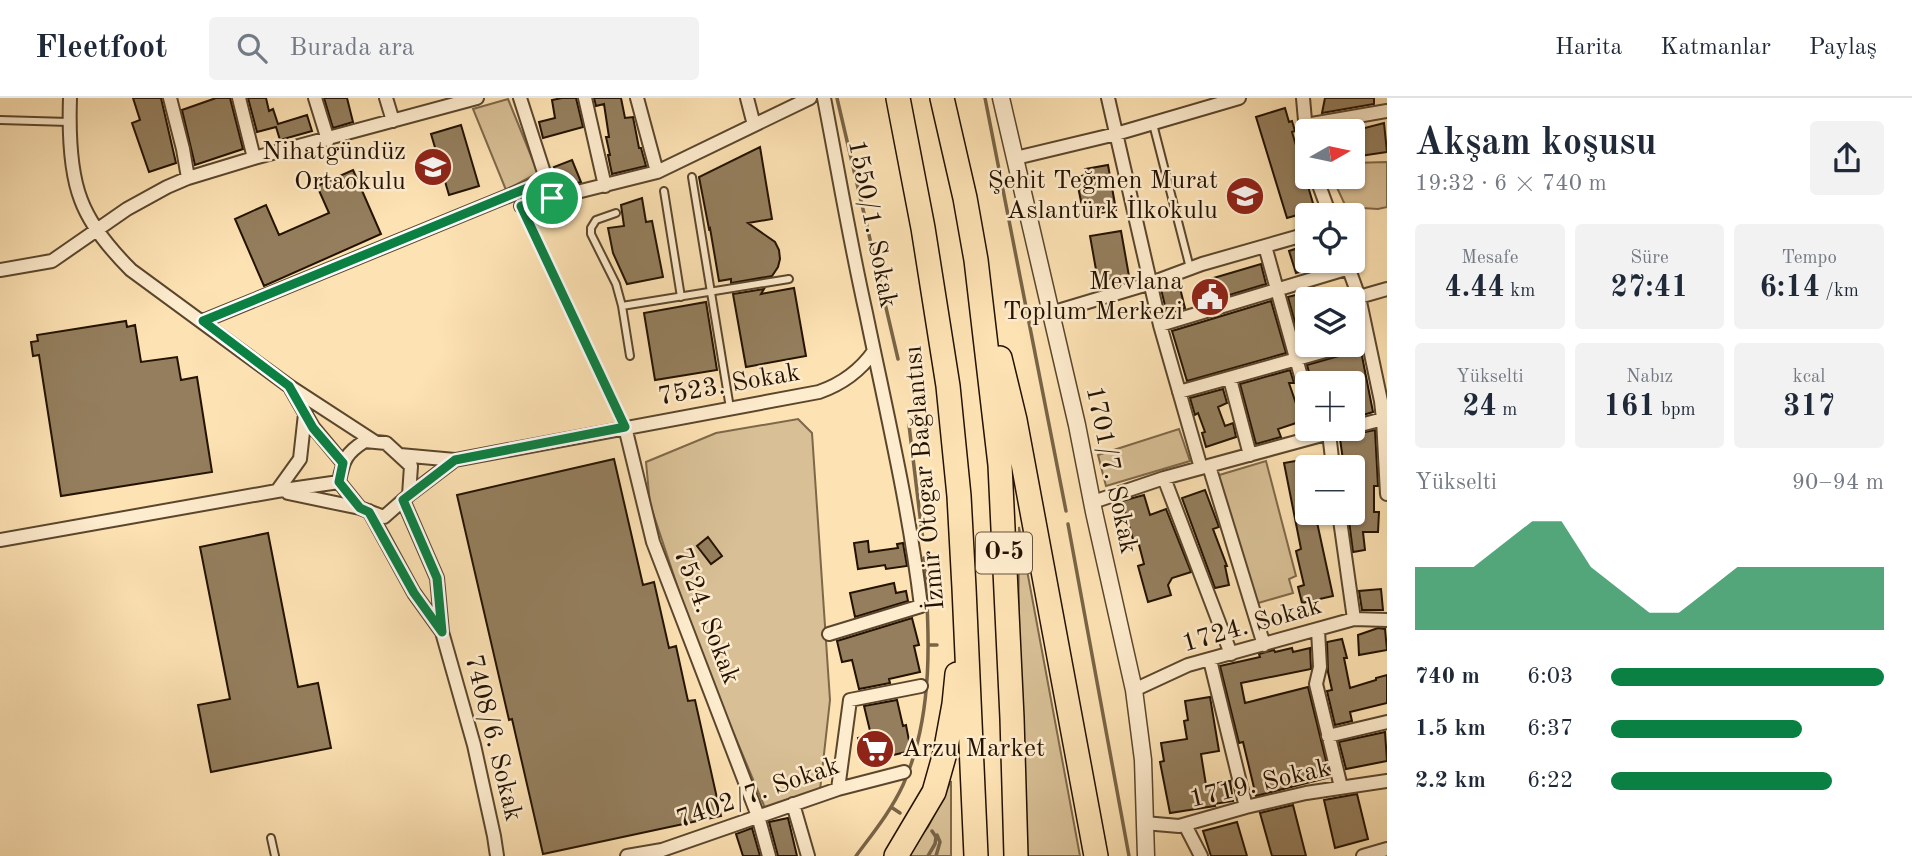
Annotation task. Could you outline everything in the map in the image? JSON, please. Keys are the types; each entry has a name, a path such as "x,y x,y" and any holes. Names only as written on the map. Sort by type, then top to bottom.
{"highway":[{"name":"İzmir Otogar Bağlantısı","path":"898,98 923,228 948,386 959,495 976,856"},
{"name":"O-5","path":"942,98 976,260 1000,466 1012,705 1016,856"},
{"path":"976,260 1015,420 1096,856"},
{"path":"897,856 934,792 945,753 954,704 964,587"}],"street":[{"path":"70,98 69,122 75,182 81,202 114,253 131,270 289,386 376,442"},
{"path":"170,98 188,178"},
{"path":"239,98 254,158"},
{"path":"315,98 328,140"},
{"path":"386,98 393,121"},
{"path":"520,98 552,198"},
{"path":"585,98 605,186"},
{"path":"638,98 657,172"},
{"path":"747,98 754,125"},
{"path":"521,206 657,172 810,98"},
{"name":"1550/1. Sokak","path":"824,98 914,551 921,606 829,634"},
{"name":"1701/7. Sokak","path":"1001,98 1134,690 1143,760 1146,856"},
{"path":"1108,98 1160,325 1179,392 1264,645"},
{"path":"1016,158 1116,134 1223,100 1239,98"},
{"path":"1303,98 1305,119"},
{"path":"0,270 52,261 127,209 188,178 473,99"},
{"path":"1341,119 1387,111"},
{"path":"203,321 547,180"},
{"path":"1051,313 1295,237"},
{"path":"1265,246 1299,371"},
{"path":"1160,325 1325,273"},
{"path":"1365,295 1387,289"},
{"path":"1365,328 1384,401 1387,494"},
{"name":"7523. Sokak","path":"455,460 819,392 833,387 864,366 874,351"},
{"path":"1179,392 1306,357"},
{"path":"1230,379 1250,455"},
{"path":"289,386 313,428 343,463"},
{"path":"277,491 300,459 305,414"},
{"path":"1365,423 1383,419"},
{"name":"7524. Sokak","path":"625,427 653,542 758,816 769,856"},
{"path":"339,482 343,463 351,450 365,441 386,443 411,466 406,497 437,578 442,632"},
{"path":"1093,502 1164,478 1295,441"},
{"path":"400,456 455,460"},
{"path":"277,491 365,510 384,517 455,460"},
{"path":"1164,478 1231,654"},
{"path":"0,540 339,482"},
{"path":"339,482 365,510 414,593 442,632"},
{"path":"1341,525 1353,619"},
{"name":"1724. Sokak","path":"1134,690 1188,665 1353,619 1387,620"},
{"path":"1318,630 1320,667 1316,684 1341,787"},
{"name":"7408/6. Sokak","path":"442,632 474,745 497,856"},
{"path":"1210,660 1246,807"},
{"path":"838,789 850,700 921,686"},
{"path":"1328,736 1387,722"},
{"name":"7402/7. Sokak","path":"627,856 662,850 838,789 904,772"},
{"name":"1719. Sokak","path":"1144,823 1185,825 1246,807 1341,787 1387,781"},
{"path":"793,804 808,856"},
{"path":"1185,825 1201,856"},
{"path":"1363,856 1387,849"}],"lane":[{"path":"0,120 69,122"},
{"path":"1153,123 1190,268"},
{"path":"692,177 730,408"},
{"path":"664,191 681,297"},
{"path":"521,206 625,427"},
{"path":"616,213 596,220 591,234 616,284 631,356"},
{"path":"622,306 789,279"},
{"path":"271,838 275,856"}],"shaded area":[{"path":"508,99 538,173 506,190 473,109"},
{"path":"1387,162 1387,207 1365,208 1365,203 1344,203 1338,189 1365,189 1365,163"},
{"path":"798,419 812,433 830,700 820,790 765,808 708,672 680,594 650,504 646,462 716,433"},
{"path":"1179,429 1190,461 1106,486 1098,455"},
{"path":"1266,461 1296,576 1289,579 1293,593 1255,604 1216,476"},
{"path":"1019,527 1080,856 1017,856"},
{"path":"951,781 951,856 905,856 928,827"}],"building":[{"path":"133,98 161,98 176,163 149,172 132,123 140,120"},
{"path":"216,98 230,98 243,149 195,165 182,110"},
{"path":"248,98 266,98 269,111 273,109 278,124 307,115 312,131 280,140 276,127 257,132"},
{"path":"324,98 347,98 353,122 333,128"},
{"path":"576,98 583,127 543,138 539,122 555,118 552,100"},
{"path":"594,98 621,98 625,118 633,117 639,148 646,166 612,174 604,104 596,106"},
{"path":"1325,98 1374,98 1374,104 1322,113"},
{"name":"Şehit Teğmen Murat Aslantürk İlkokulu","path":"1285,108 1289,122 1292,121 1295,131 1292,132 1295,142 1295,189 1309,189 1313,203 1295,203 1295,216 1287,218 1256,117"},
{"path":"1384,123 1387,152 1365,155 1365,128"},
{"path":"461,125 479,186 449,195 431,134"},
{"path":"760,147 772,219 748,223 775,242 779,250 778,267 772,276 731,283 731,279 719,281 699,177"},
{"path":"572,160 581,182 562,187 554,167"},
{"path":"1108,165 1116,210 1095,214 1094,209 1083,211 1076,177 1086,175 1085,169"},
{"path":"353,170 381,234 264,286 235,219 266,205 279,235 329,213 317,186"},
{"path":"642,198 646,222 652,221 663,277 627,284 613,253 608,228 624,226 621,205"},
{"path":"1121,231 1129,276 1098,281 1090,236"},
{"path":"1295,249 1295,270 1289,251"},
{"path":"1261,264 1266,284 1206,302 1200,282"},
{"path":"1179,284 1185,308 1167,314 1161,289"},
{"path":"794,288 806,356 746,367 733,294 764,289 761,294"},
{"path":"1295,295 1295,322 1288,297"},
{"path":"1271,301 1286,353 1187,381 1172,331"},
{"path":"706,302 717,370 655,380 644,313"},
{"path":"126,321 127,327 135,325 141,362 177,357 181,380 197,377 212,472 61,496 39,355 33,356 31,342 38,341 37,335"},
{"path":"1334,357 1362,357 1365,371 1309,371 1307,365"},
{"path":"1290,370 1294,383 1289,383 1295,401 1295,423 1278,429 1281,437 1256,444 1240,384"},
{"path":"1365,371 1373,412 1365,414"},
{"path":"1223,389 1227,403 1218,407 1225,426 1233,423 1236,437 1206,447 1202,433 1205,432 1198,413 1195,415 1190,398"},
{"path":"1375,430 1378,486 1374,486 1374,512 1379,512 1378,532 1363,532 1365,550 1353,552 1350,525 1365,525 1365,455 1342,455 1340,441 1365,441 1365,432"},
{"path":"614,459 643,585 654,582 669,648 676,646 688,701 695,700 721,816 543,854 457,495"},
{"path":"1295,461 1295,519 1284,463"},
{"path":"1205,490 1219,527 1213,529 1227,566 1229,585 1215,588 1182,498"},
{"path":"1144,495 1150,515 1166,509 1191,572 1172,578 1168,585 1171,595 1148,602 1138,566 1144,564 1138,541 1134,543 1122,501"},
{"path":"1296,525 1318,525 1333,596 1302,603 1298,587 1304,585 1296,551 1301,549"},
{"path":"268,533 298,687 318,683 331,748 211,772 198,705 230,699 200,547"},
{"path":"708,537 722,556 711,564 697,546"},
{"path":"868,541 869,552 898,548 897,544 903,543 907,566 886,569 885,565 858,569 854,543"},
{"path":"894,583 896,593 906,591 908,601 855,617 850,593"},
{"path":"1381,589 1383,610 1362,610 1359,591"},
{"path":"912,618 919,645 914,646 920,672 889,679 890,683 859,689 852,660 842,662 837,641"},
{"path":"1378,628 1385,629 1387,650 1359,655 1358,635"},
{"path":"1342,639 1350,688 1387,675 1387,703 1350,712 1352,721 1335,725 1327,691 1332,690 1328,672 1327,642"},
{"path":"1292,648 1293,652 1310,648 1311,669 1241,683 1245,703 1308,687 1330,777 1256,796 1243,742 1239,743 1220,666 1260,657 1259,654 1274,650"},
{"path":"1210,697 1219,751 1201,754 1206,785 1230,781 1233,801 1170,813 1160,762 1164,761 1161,743 1187,739 1185,701"},
{"path":"897,700 911,751 862,762 858,738 871,735 864,706"},
{"path":"1385,732 1387,761 1346,769 1339,742"},
{"path":"1357,794 1368,839 1335,848 1324,800"},
{"path":"1293,805 1306,856 1272,856 1260,813"},
{"path":"788,818 797,856 778,856 769,822"},
{"path":"1237,822 1247,856 1211,856 1203,831"},
{"path":"752,828 760,856 743,856 736,834"}],"waterway":[{"path":"837,98 898,359"},
{"path":"985,98 1066,511"},
{"path":"909,425 923,541"},
{"path":"1068,524 1129,856"},
{"path":"856,856 898,795 913,758 920,731 925,702 928,644 924,558"},
{"path":"928,645 937,645"},
{"path":"891,807 900,813"},
{"path":"928,856 935,844 936,837 932,831"},
{"path":"936,856 940,842 937,835"}],"place":[{"name":"Nihatgündüz Ortaokulu","path":"433,167"},
{"name":"Şehit Teğmen Murat Aslantürk İlkokulu","path":"1245,196"},
{"name":"Mevlana Toplum Merkezi","path":"1210,297"},
{"name":"Arzu Market","path":"875,749"}],"route":[{"path":"547,180 552,198 521,206 625,427 455,460 403,500 437,578 442,632 414,593 369,512 360,508 339,482 343,463 313,428 289,386 203,321 547,180"}]}
